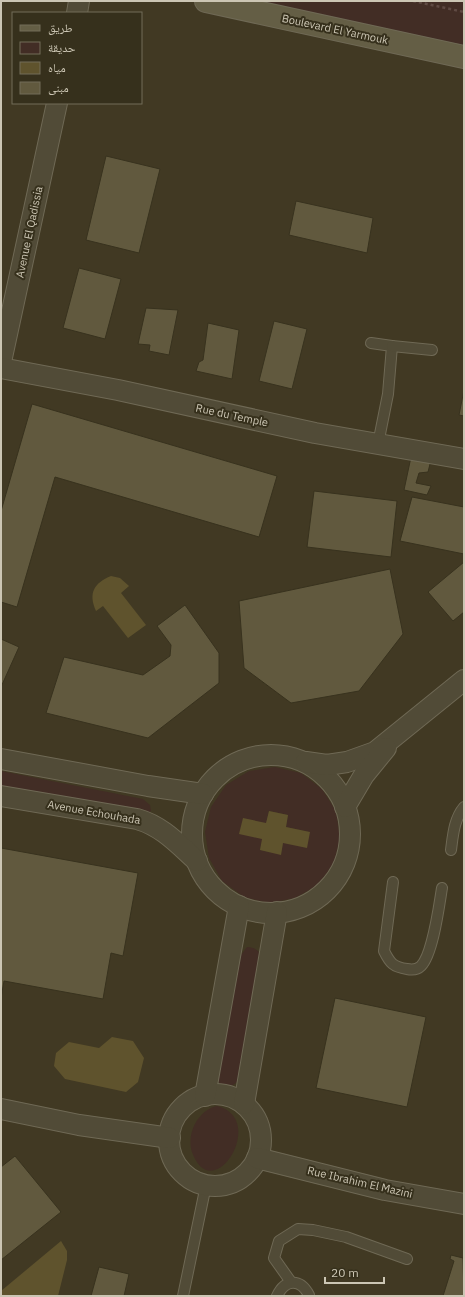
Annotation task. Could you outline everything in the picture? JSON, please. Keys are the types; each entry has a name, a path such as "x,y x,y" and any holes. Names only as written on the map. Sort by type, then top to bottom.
{"main road":[{"name":"Boulevard El Yarmouk","path":"206,1 464,57"}],"street":[{"path":"77,12 80,1"},
{"name":"Avenue El Qadissia","path":"1,362 57,104"},
{"name":"Rue du Temple","path":"1,368 118,390 315,433 464,459"},
{"path":"303,761 321,772 331,782 345,807 350,827 349,841 344,861 335,879 322,893 312,901 295,909 277,912 258,911 239,906 227,899 211,885 203,874 197,861 193,844 193,827 196,810 203,794 210,784 224,770 235,764 247,759 266,755 291,757 303,761 327,765 347,762 374,752 464,680"},
{"path":"345,807 364,775 397,734"},
{"path":"1,759 148,786 203,794"},
{"name":"Avenue Echouhada","path":"1,796 146,822 159,828 197,861"},
{"path":"205,1096 239,906"},
{"path":"244,1104 277,912"},
{"path":"222,1095 234,1098 244,1104 253,1115 260,1129 261,1144 257,1158 250,1170 233,1182 220,1185 206,1185 190,1178 177,1166 172,1155 170,1138 174,1121 180,1111 194,1100 205,1096 222,1095"},
{"path":"1,1109 79,1125 170,1138"},
{"name":"Rue Ibrahim El Mazini","path":"257,1158 385,1190 464,1204"}],"lane":[{"path":"372,343 432,350"},
{"path":"378,444 388,394 392,346"},
{"path":"451,850 454,826 464,807"},
{"path":"393,882 384,951 389,961 398,968 414,970 421,967 427,957 442,888"},
{"path":"183,1296 206,1185"},
{"path":"291,1282 274,1258 279,1241 298,1229 312,1230 346,1237 407,1259"},
{"path":"277,1296 284,1286 291,1282 299,1283 306,1287 309,1296"}],"path":[{"path":"413,1 464,12"}],"green space":[{"path":"255,1 464,1 464,45"},
{"path":"275,767 301,773 322,789 336,811 340,838 334,863 318,885 295,898 269,903 244,897 222,881 209,858 205,832 211,807 226,785 249,771","holes":["269,811 288,815 286,827 309,832 283,843 281,854 260,850"]},
{"path":"1,771 143,799 150,805 151,811 144,816 1,790"},
{"path":"247,947 258,950 262,960 240,1077 236,1083 228,1088 222,1087 217,1079 237,966 241,955"},
{"path":"217,1106 232,1114 238,1127 237,1141 232,1155 222,1166 212,1171 201,1167 192,1152 191,1138 192,1131 199,1118 210,1108"}],"water":[{"path":"111,576 120,578 129,586 121,593 146,625 128,638 103,606 96,611 94,605 94,589 100,582"},
{"path":"269,811 288,815 286,827 310,832 307,848 283,843 281,855 260,850 262,839 239,834 243,818 266,823"},
{"path":"112,1037 133,1041 144,1058 138,1082 126,1092 65,1079 54,1066 56,1053 69,1042 99,1048"},
{"path":"61,1241 67,1251 67,1260 58,1296 1,1296 1,1291"}],"building":[{"path":"106,156 160,169 139,253 86,240"},
{"path":"296,201 373,218 367,253 289,235"},
{"path":"79,268 121,279 105,339 63,328"},
{"path":"146,308 178,310 169,355 149,351 150,345 138,344"},
{"path":"274,321 307,329 292,389 259,381"},
{"path":"208,323 239,330 232,379 196,371 199,362 203,360"},
{"path":"464,390 464,416 459,415"},
{"path":"32,404 277,476 259,537 55,477 17,607 1,602 1,511"},
{"path":"411,457 431,460 428,472 419,473 416,483 431,486 427,495 404,490"},
{"path":"314,491 397,501 391,557 307,547"},
{"path":"412,497 464,507 464,554 400,541"},
{"path":"464,562 464,612 453,621 428,592"},
{"path":"390,569 403,634 359,691 291,703 244,668 239,601"},
{"path":"185,605 219,653 219,683 148,738 46,713 64,657 143,675 170,656 171,645 157,626"},
{"path":"1,639 19,647 1,687"},
{"path":"1,848 138,873 123,956 111,953 103,999 4,981 1,998"},
{"path":"335,998 426,1017 407,1107 316,1088"},
{"path":"15,1156 61,1212 1,1260 1,1167"},
{"path":"451,1255 463,1258 464,1296 443,1296 454,1261 450,1259"},
{"path":"99,1267 129,1274 124,1296 91,1296"}]}
